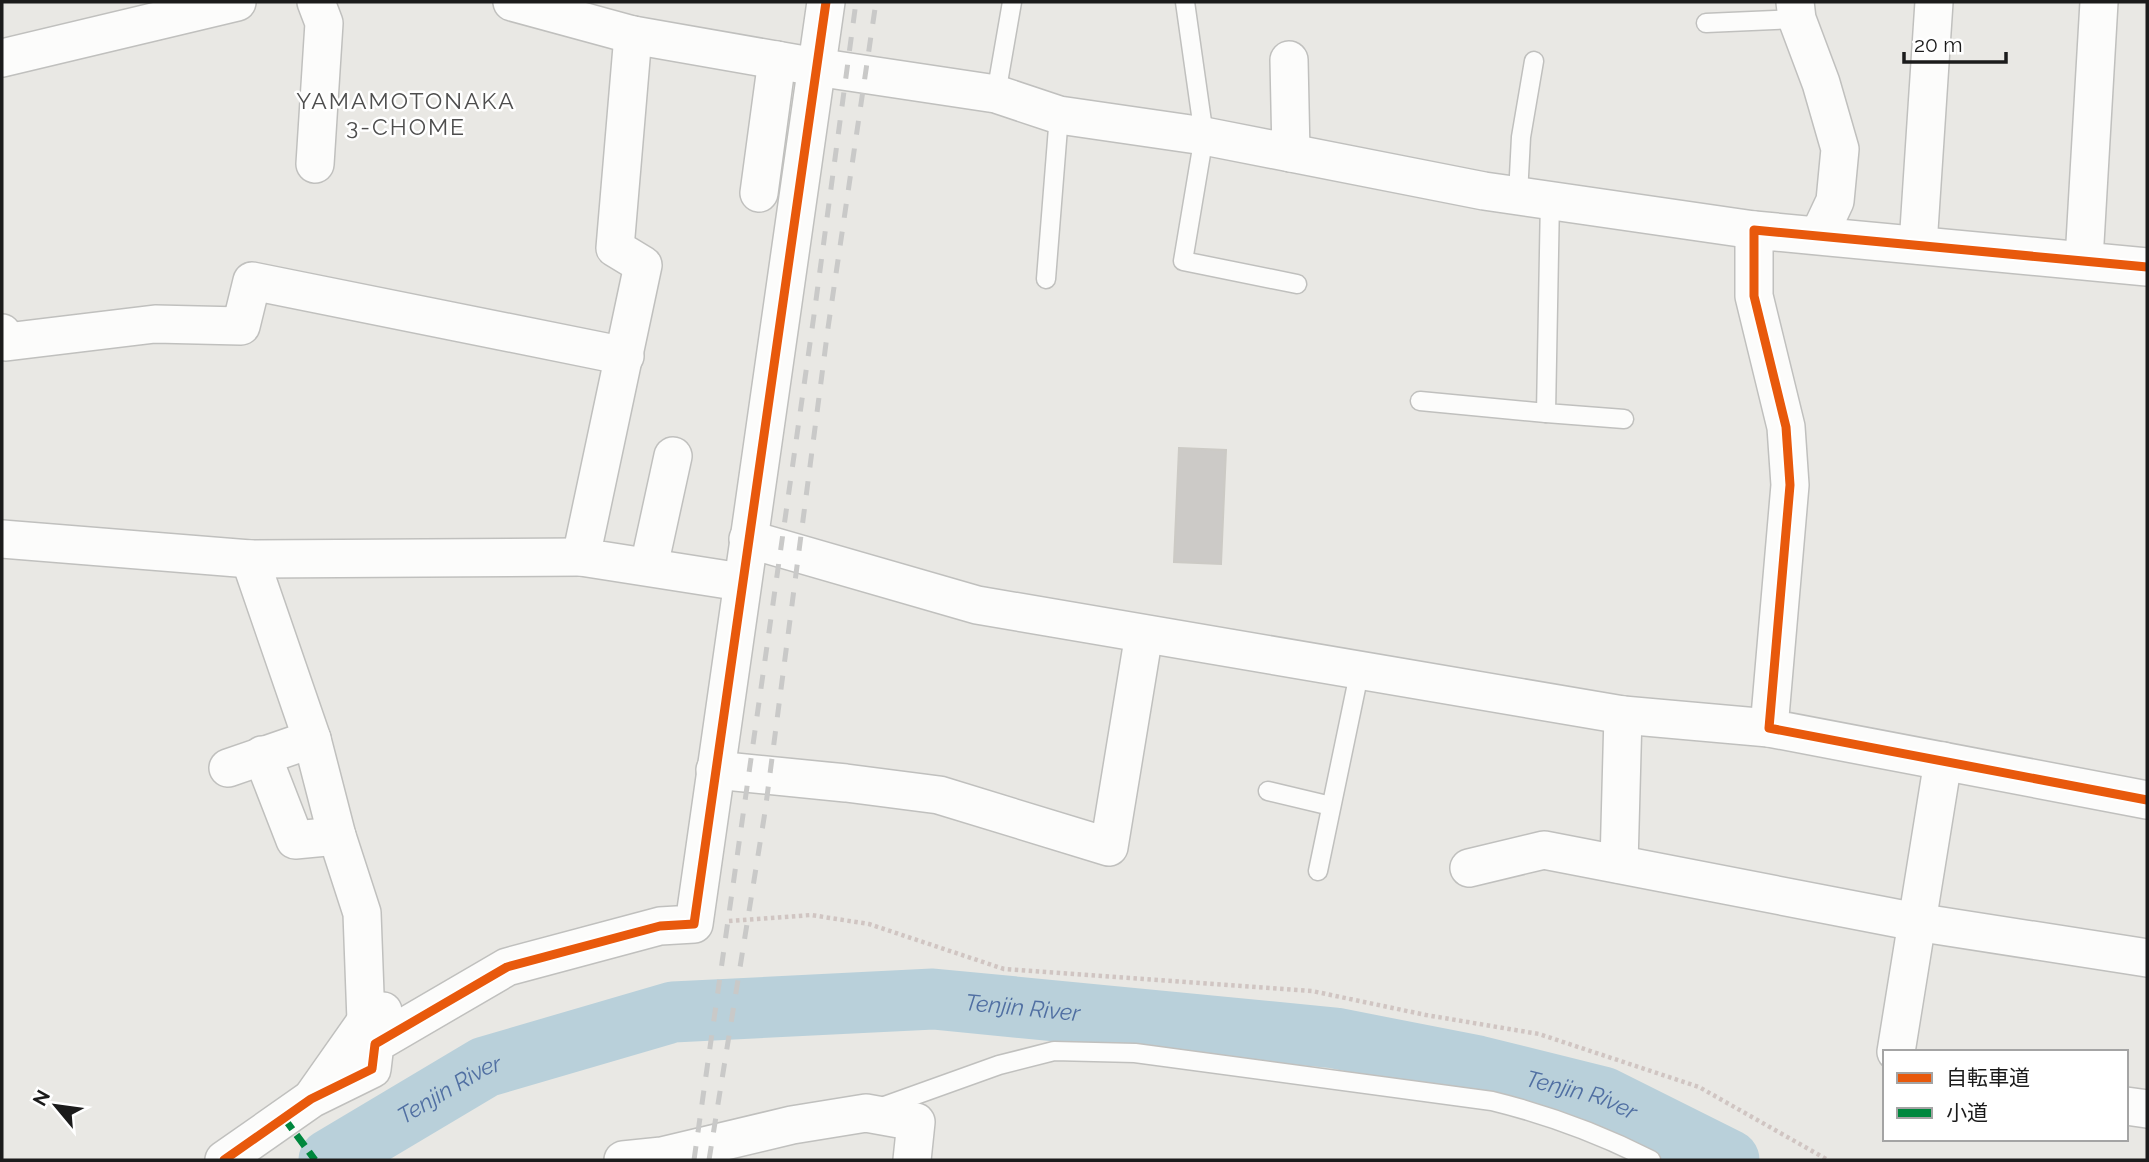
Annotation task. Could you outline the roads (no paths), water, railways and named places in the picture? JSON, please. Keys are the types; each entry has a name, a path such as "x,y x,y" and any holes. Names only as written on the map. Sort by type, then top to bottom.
{"street":[{"path":"2,58 237,2"},
{"path":"315,164 324,23 316,2"},
{"path":"512,2 633,35 816,67 996,94 1059,115 1204,136 1484,191 1754,230 2147,267"},
{"path":"224,1160 311,1099 372,1069 375,1044 507,967 660,926 694,923 826,2"},
{"path":"1918,245 1934,2"},
{"path":"2084,260 2099,2"},
{"path":"1796,11 1821,82 1840,149 1835,201 1819,235"},
{"path":"582,557 643,265 615,248 633,35"},
{"path":"760,193 777,60"},
{"path":"1289,60 1291,153"},
{"path":"1754,230 1754,296 1786,427 1790,485 1769,728"},
{"path":"2,333 6,341 155,324 242,326 252,281 625,356"},
{"path":"649,566 674,456"},
{"path":"2,539 250,559 582,557 741,582"},
{"path":"748,539 977,605 1623,715 1769,728 2147,800"},
{"path":"250,559 312,739 337,836 362,913 366,1021"},
{"path":"715,770 939,795 1109,847 1144,634"},
{"path":"1619,864 1623,715"},
{"path":"228,768 312,739"},
{"path":"262,755 295,840 337,836"},
{"path":"1896,1050 1943,761"},
{"path":"1469,868 1544,850 1916,922 2147,957"},
{"path":"311,1099 366,1021 447,975 475,986"},
{"path":"2128,1106 2147,1109"},
{"path":"623,1160 661,1158 792,1125 866,1113 916,1122 912,1160"}],"lane":[{"path":"996,94 1012,2"},
{"path":"1185,2 1204,136 1183,261 1297,284"},
{"path":"1706,23 1796,11"},
{"path":"1534,61 1521,137 1534,197 1546,413"},
{"path":"1046,279 1059,115"},
{"path":"1420,401 1624,419"},
{"path":"1318,871 1360,669"},
{"path":"1268,790 1331,806"},
{"path":"866,1113 999,1065 1054,1051 1135,1053 1492,1101 1542,1114 1605,1137 1651,1160"}],"waterway":[{"name":"Tenjin River","path":"329,1160 485,1067 673,1012 933,999 1335,1038 1478,1066 1603,1097 1729,1160"}],"railway":[{"path":"694,1160 856,2"},
{"path":"709,1160 765,812 828,328 876,2"}],"district":[{"name":"YAMAMOTONAKA 3-CHOME","path":"406,114"}]}
